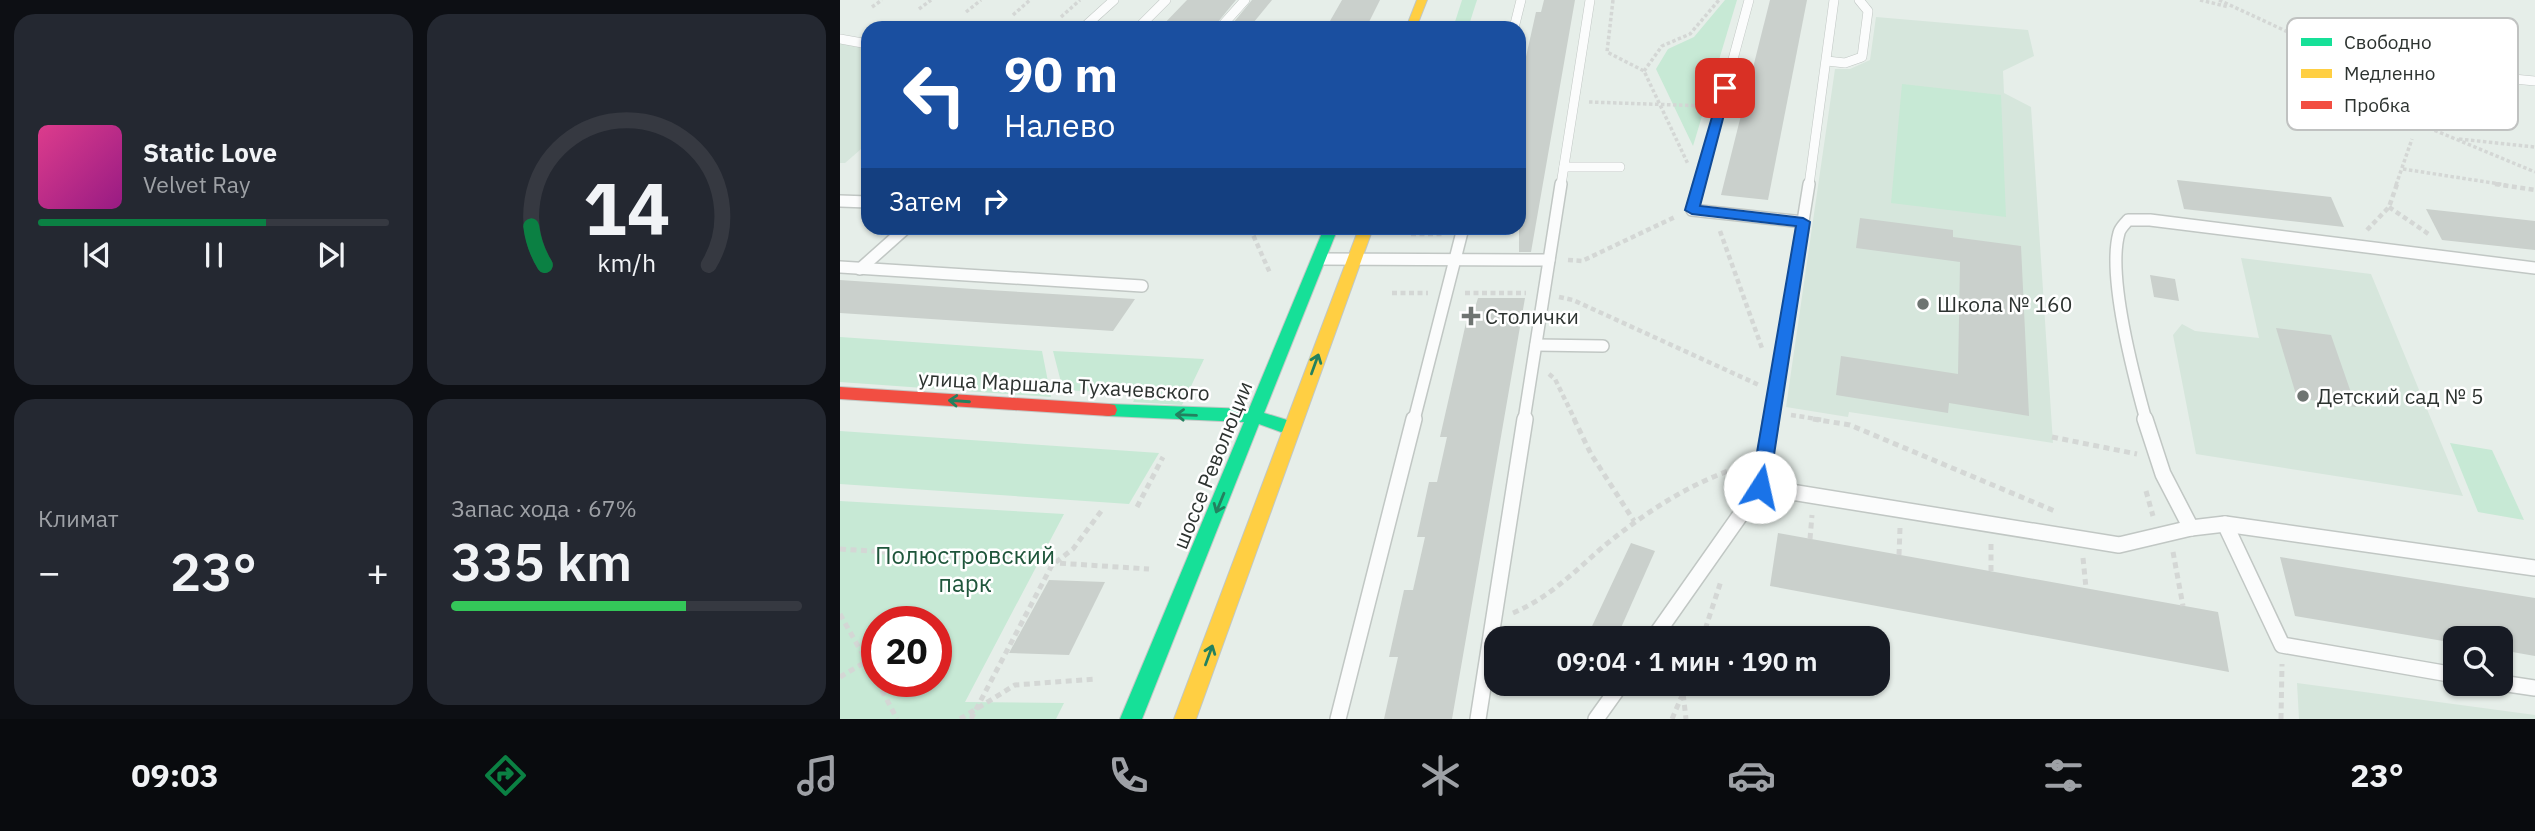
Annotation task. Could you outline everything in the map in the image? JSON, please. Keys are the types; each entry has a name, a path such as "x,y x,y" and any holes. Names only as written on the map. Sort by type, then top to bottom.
{"main road":[{"path":"1414,21 1422,0"},
{"name":"шоссе Революции","path":"1131,719 1328,235"},
{"path":"1185,719 1363,235"},
{"name":"улица Маршала Тухачевского","path":"840,393 1186,415 1255,416 1292,429"},
{"path":"1221,439 1245,440 1292,429"}],"lane":[{"path":"1090,21 1112,0"},
{"path":"1145,21 1166,0"},
{"path":"1226,21 1245,0"},
{"path":"1516,21 1521,0"},
{"path":"1478,719 1590,0"},
{"path":"1749,0 1692,210 1803,222"},
{"path":"1662,626 1760,487 1803,222 1834,0"},
{"path":"1827,61 1845,63 1862,57 1868,11 1858,0"},
{"path":"840,39 861,43"},
{"path":"1563,167 1620,167"},
{"path":"840,201 861,202"},
{"path":"2191,528 2176,502 2155,454 2137,389 2120,277 2119,233 2128,220 2150,220 2535,268"},
{"path":"860,269 898,235"},
{"path":"1338,719 1461,235"},
{"path":"1318,260 1549,260"},
{"path":"840,267 1142,286"},
{"path":"1536,345 1602,346"},
{"path":"1760,487 2119,545 2191,528 2225,524 2535,568"},
{"path":"2225,524 2282,645 2443,673"},
{"path":"2513,684 2535,688"},
{"path":"1596,719 1612,696"}],"path":[{"path":"872,7 882,0"},
{"path":"919,9 931,0"},
{"path":"966,12 981,0"},
{"path":"1013,15 1030,0"},
{"path":"1061,17 1080,0"},
{"path":"1614,0 1607,52 1644,71 1698,187"},
{"path":"1644,71 1662,46 1690,34 1719,0"},
{"path":"2200,0 2242,10"},
{"path":"2219,0 2287,33"},
{"path":"1574,102 1659,102 1720,107"},
{"path":"2361,235 2389,207 2414,130"},
{"path":"2433,130 2535,172"},
{"path":"2454,139 2535,147"},
{"path":"2403,169 2535,190"},
{"path":"2389,207 2434,238"},
{"path":"1549,260 1582,261 1692,210"},
{"path":"1714,212 1776,392"},
{"path":"1253,235 1270,273"},
{"path":"1392,293 1544,293 1573,300 1776,392"},
{"path":"1534,361 1555,379 1591,454 1633,521"},
{"path":"1773,412 1850,425 2063,515"},
{"path":"2052,437 2155,454"},
{"path":"1137,507 1163,457"},
{"path":"1492,621 1524,609 1545,596 1633,521 1716,476 1739,467 1764,462"},
{"path":"971,719 1052,565 1073,549 1102,510"},
{"path":"1991,524 1992,572"},
{"path":"2162,535 2174,553 2183,606"},
{"path":"2081,538 2086,588"},
{"path":"840,549 1052,565 1149,569"},
{"path":"1706,626 1722,579"},
{"path":"840,614 861,650"},
{"path":"2281,719 2282,645"},
{"path":"840,677 861,664"},
{"path":"960,719 1015,685 1096,679"},
{"path":"1672,719 1683,696"},
{"path":"1684,696 1686,719"},
{"path":"886,697 897,719"}],"shaded area":[{"name":"Школа № 160","path":"1876,17 2028,30 2034,56 2003,71 2004,93 2031,107 2053,443 1849,412 1848,417 1786,407 1835,69 1850,69 1870,60"},
{"path":"840,43 861,48 861,149 845,163 840,163"},
{"name":"Детский сад № 5","path":"2241,258 2371,274 2463,496 2196,454 2173,335 2182,324 2195,331 2259,338"},
{"path":"2297,683 2535,715 2535,719 2299,719"}],"green space":[{"path":"1462,0 1477,0 1470,21 1455,21"},
{"path":"1725,0 1737,0 1693,146 1656,69 1668,49 1694,37"},
{"path":"1902,84 2001,95 2006,217 1891,203"},
{"path":"840,337 1042,351 1051,397 840,382"},
{"path":"1053,351 1204,359 1182,405 1133,402 1137,394 1063,390"},
{"path":"840,431 1159,453 1129,504 840,484"},
{"path":"2450,443 2492,450 2524,520 2478,512"},
{"name":"Полюстровский парк","path":"840,501 1064,514 965,702 1064,703 1056,719 840,719"}],"building":[{"path":"1187,0 1236,0 1219,21 1167,21"},
{"path":"1252,0 1272,0 1255,21 1235,21"},
{"path":"1342,0 1380,0 1370,21 1330,21"},
{"path":"1544,0 1575,0 1531,252 1519,252 1519,235 1526,235 1526,57 1536,12 1541,12"},
{"path":"1770,0 1807,0 1768,200 1721,195"},
{"path":"2177,180 2331,197 2344,227 2184,209"},
{"path":"2426,209 2535,221 2535,250 2442,240"},
{"path":"1860,218 1953,230 1953,237 2021,246 2029,416 1949,403 1948,413 1836,395 1841,356 1958,374 1960,262 1856,248"},
{"path":"2150,275 2175,279 2179,301 2154,297"},
{"path":"840,280 1135,299 1113,331 840,313"},
{"path":"1478,298 1525,298 1452,719 1384,719 1398,657 1389,657 1404,590 1413,590 1425,537 1417,537 1429,482 1437,482 1447,437 1440,437 1468,314 1473,314"},
{"path":"2276,328 2331,335 2356,407 2297,398"},
{"path":"1778,533 2218,612 2229,672 1770,586"},
{"path":"1631,543 1655,551 1622,626 1592,626"},
{"path":"2280,557 2535,598 2535,656 2513,652 2513,626 2443,626 2443,641 2295,616"},
{"path":"1049,580 1105,582 1069,655 1009,653"}],"traffic: fast":[{"path":"1131,719 1328,235"},
{"path":"1109,410 1255,416 1281,425"}],"traffic: slow":[{"path":"1414,21 1422,0"},
{"path":"1185,719 1363,235"}],"traffic: jam":[{"path":"840,393 1109,410"}],"place":[{"name":"Школа № 160","path":"1923,304"},
{"name":"Столички","path":"1471,316"},
{"name":"Детский сад № 5","path":"2303,396"}],"route":[{"path":"1725,88 1692,210 1803,222 1760,487"}]}
